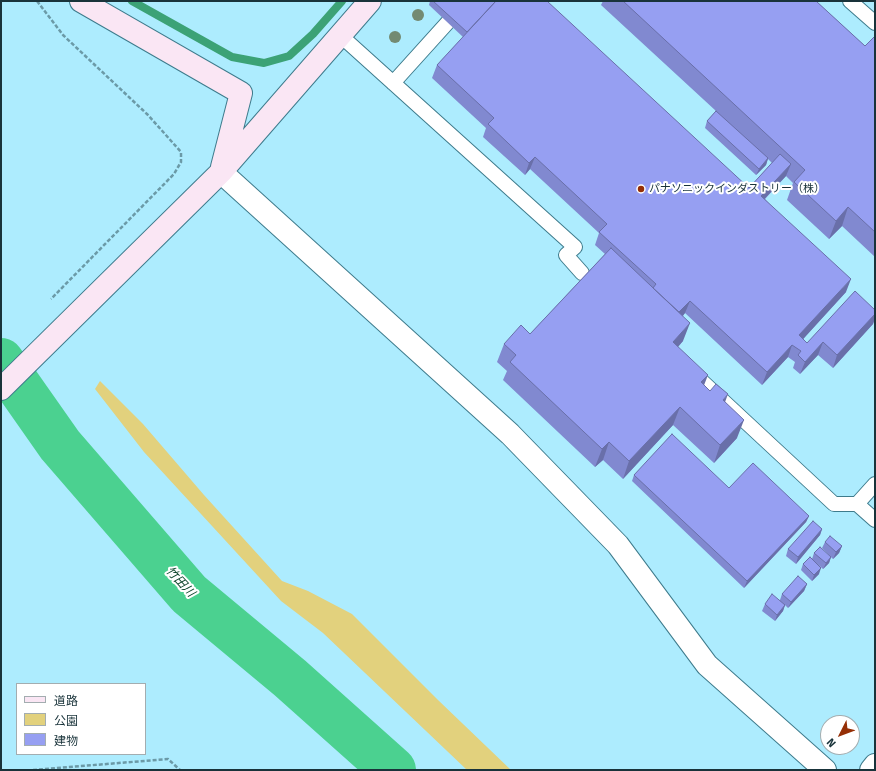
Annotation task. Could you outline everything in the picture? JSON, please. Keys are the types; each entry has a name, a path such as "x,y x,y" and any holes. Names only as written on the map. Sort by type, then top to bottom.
{"street":[{"path":"81,1 241,93 221,172"},
{"path":"1,389 221,172 370,1"},
{"path":"221,172 510,434 618,545 707,665 824,770"},
{"path":"871,770 875,766"}],"lane":[{"path":"393,82 467,1"},
{"path":"850,1 875,23"},
{"path":"340,35 575,247 566,255 582,273"},
{"path":"684,364 834,504 857,504 875,520"},
{"path":"857,504 875,484"}],"path":[{"path":"37,1 63,35 148,115 181,152 181,162 174,174 51,299"},
{"path":"33,770 168,759 180,770"}],"green space":[{"path":"100,381 143,424 204,495 282,581 308,591 352,614 511,770 467,770 323,633 281,601 144,452 95,389"}],"building":[{"path":"433,1 493,1 495,2 467,32"},
{"name":"パナソニックインダストリー（株）","path":"496,1 547,1 749,188 780,154 791,164 761,196 851,279 799,335 807,343 855,291 875,310 875,314 837,355 823,342 805,362 798,355 801,351 792,345 767,372 690,301 679,312 653,288 656,284 599,232 607,224 535,157 529,163 488,124 494,118 437,65"},
{"name":"パナソニックインダストリー（株）","path":"623,1 816,1 865,46 875,36 875,232 848,207 836,221 794,182 805,170"},
{"path":"716,111 768,158 759,169 707,121"},
{"path":"611,248 690,323 673,342 708,375 701,382 710,391 716,384 728,394 723,400 744,420 720,445 680,407 629,461 609,442 602,449 510,362 516,355 504,344 521,325 530,334"},
{"path":"672,434 729,488 753,463 809,516 747,581 634,475"},
{"path":"813,521 822,529 798,557 788,549"},
{"path":"830,536 842,546 836,552 825,542"},
{"path":"820,547 831,557 826,563 814,553"},
{"path":"810,557 821,568 814,575 803,564"},
{"path":"798,576 807,584 791,602 782,594"},
{"path":"772,594 785,605 777,615 765,604"}],"waterway":[{"path":"132,1 232,57 264,63 289,56 313,34 342,1"},
{"name":"竹田川","path":"1,361 60,445 189,594 290,678 393,770"}],"place":[{"name":"パナソニックインダストリー（株）","path":"641,189"}]}
